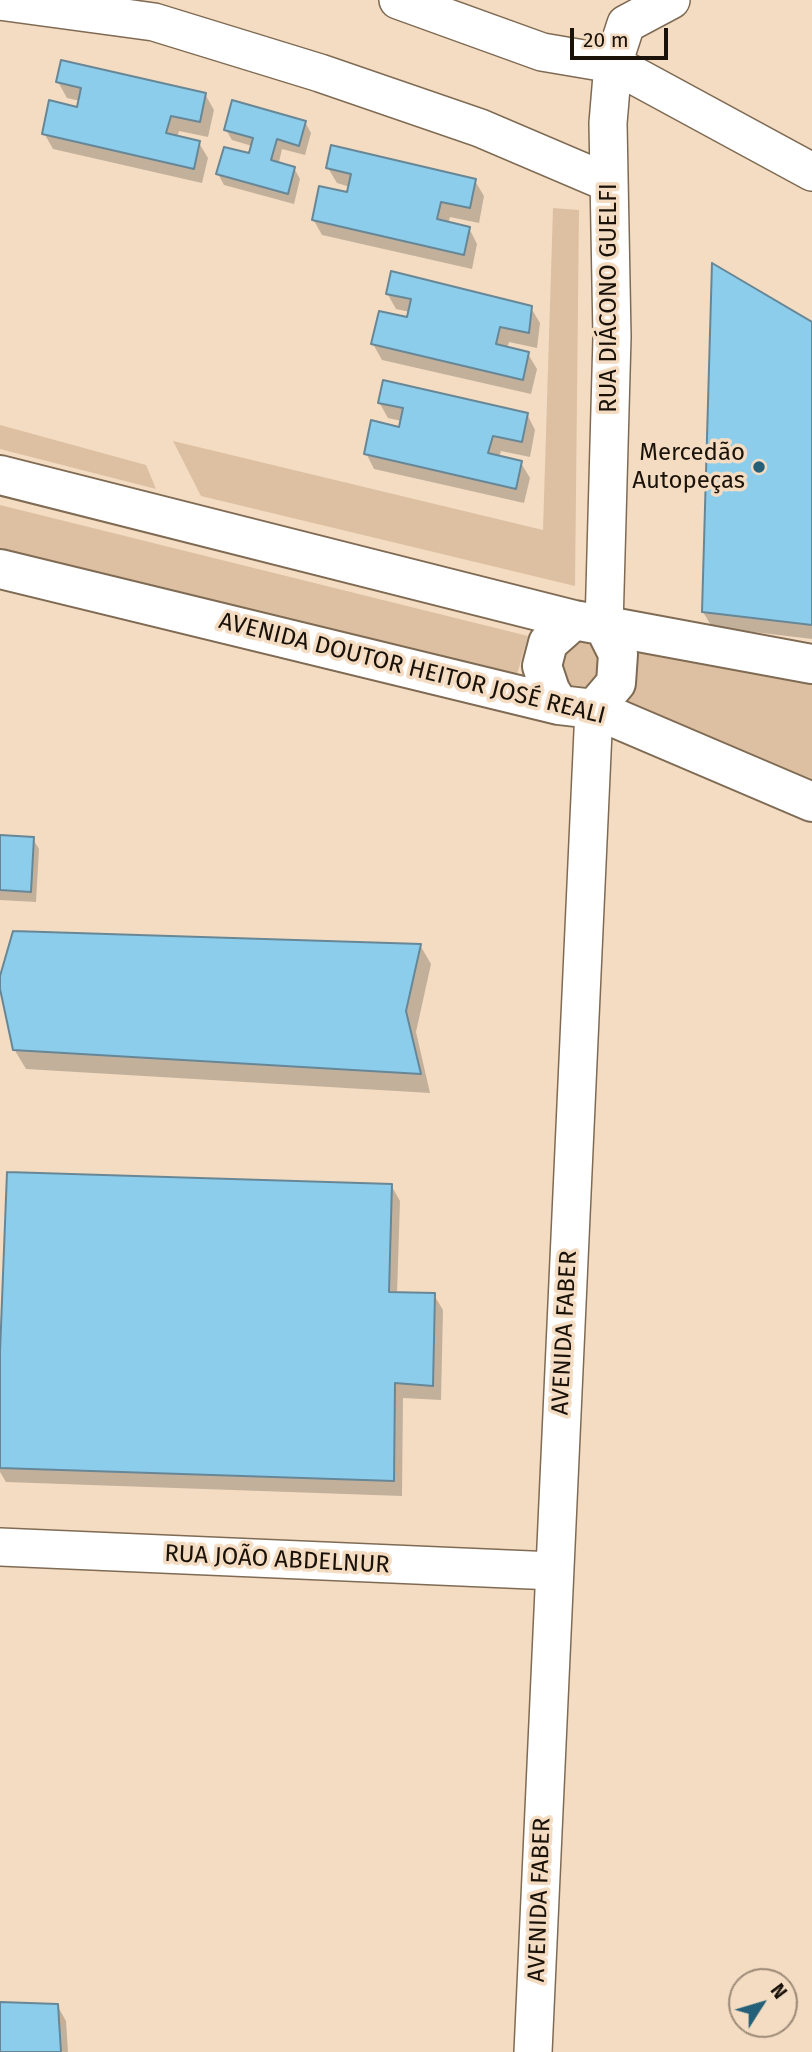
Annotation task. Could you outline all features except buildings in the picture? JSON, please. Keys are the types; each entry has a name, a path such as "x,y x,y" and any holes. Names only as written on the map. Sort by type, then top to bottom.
{"main road":[{"path":"0,475 589,623 812,664"},
{"name":"AVENIDA DOUTOR HEITOR JOSÉ REALI","path":"0,569 576,707 812,802"},
{"path":"589,623 618,654 616,683 576,707 550,690 542,666 548,642 589,623"}],"street":[{"path":"398,0 542,52 612,64 812,172"},
{"name":"RUA DIÁCONO GUELFI","path":"589,623 612,337 608,122 612,64 626,24 671,0"},
{"path":"0,1 154,23 320,73 467,123 609,183"},
{"name":"AVENIDA FABER","path":"533,2052 554,1572 576,707"},
{"name":"RUA JOÃO ABDELNUR","path":"0,1547 554,1572"}],"shaded area":[{"path":"553,208 579,210 575,586 201,496 173,441 543,530"},
{"path":"0,425 146,465 156,489 0,449"},
{"path":"0,505 528,636 516,678 0,551"},
{"path":"586,633 607,664 587,699 554,677 562,643"},
{"path":"613,633 812,666 812,798 600,707"}],"place":[{"name":"Mercedão Autopeças","path":"759,467"}]}
